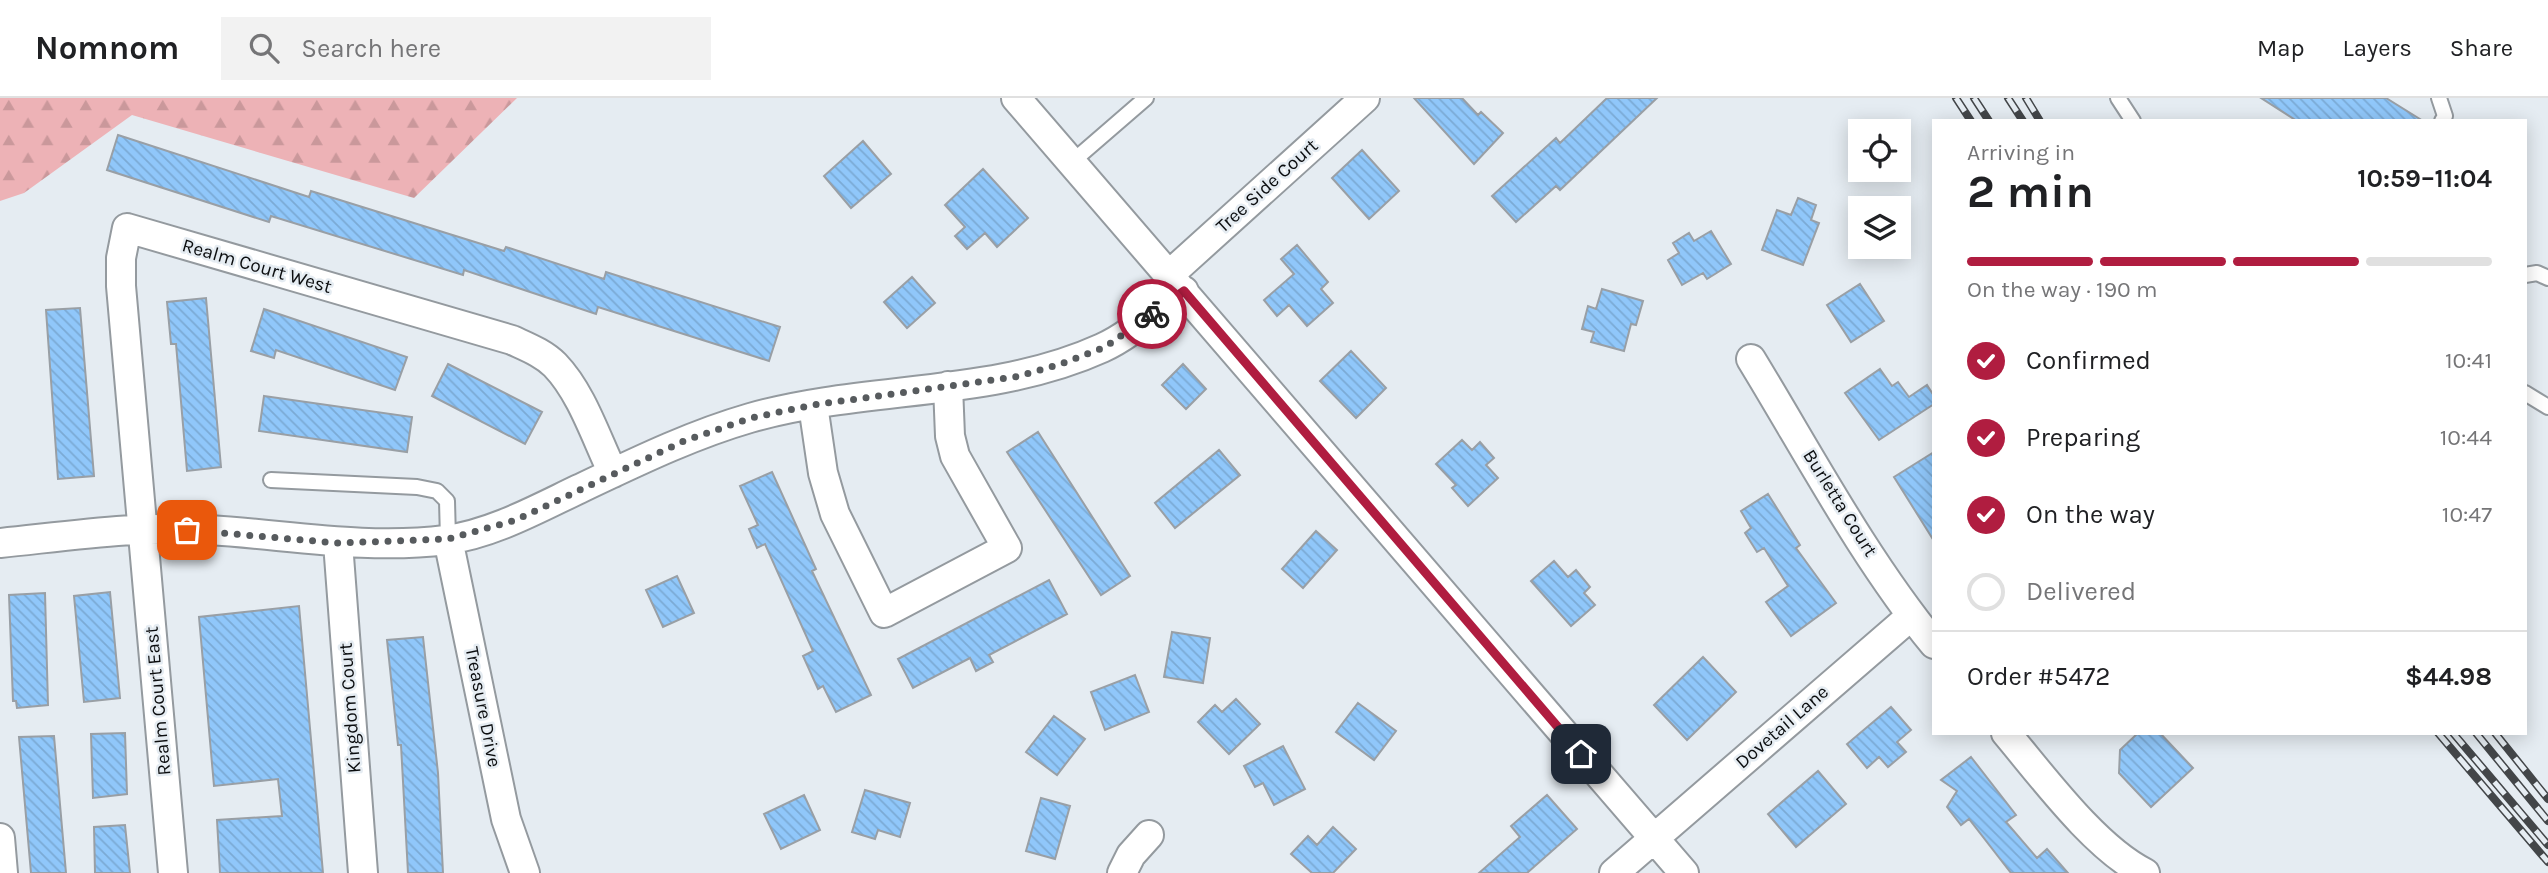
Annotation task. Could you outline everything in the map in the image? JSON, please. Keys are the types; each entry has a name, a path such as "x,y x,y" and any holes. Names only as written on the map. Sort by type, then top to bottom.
{"street":[{"path":"1016,98 1685,873"},
{"name":"Tree Side Court","path":"0,543 142,530 209,530 338,543 448,539 516,520 684,441 751,418 813,405 1015,377 1105,347 1177,283 1365,98"},
{"name":"Realm Court West","path":"142,530 121,286 121,258 127,228 512,340 537,351 555,364 570,384 613,473"},
{"name":"Burletta Court","path":"1751,359 1911,616 1932,642"},
{"path":"813,405 823,473 835,514 884,613 1007,548 955,456 950,436 948,386"},
{"name":"Realm Court East","path":"142,530 173,873"},
{"name":"Treasure Drive","path":"448,539 506,819 525,873"},
{"name":"Kingdom Court","path":"338,543 363,873"},
{"name":"Dovetail Lane","path":"1654,838 1911,616"},
{"path":"2008,735 2102,842 2123,861 2145,873"},
{"path":"1122,873 1131,855 1149,835"},
{"path":"0,838 3,873"},
{"path":"1614,873 1654,838"}],"lane":[{"path":"1072,162 1146,98"},
{"path":"2118,98 2132,119"},
{"path":"2439,98 2445,116 2443,119"},
{"path":"2527,275 2538,273 2548,278"},
{"path":"2527,394 2548,407"},
{"path":"271,480 417,487 437,491 447,501 448,539"}],"green space":[{"path":"0,98 517,98 414,198 132,115 24,193 0,201"}],"building":[{"path":"1414,98 1462,98 1478,115 1481,112 1503,133 1474,164"},
{"path":"1607,98 1657,98 1560,190 1556,186 1516,222 1492,196 1556,138 1560,143"},
{"path":"2261,98 2386,98 2420,119 2294,119"},
{"path":"118,135 309,197 311,191 504,251 506,247 604,279 606,272 780,327 769,361 598,307 596,314 464,270 463,275 271,216 269,222 107,170"},
{"path":"863,141 891,174 851,208 824,176"},
{"path":"1362,150 1399,191 1369,219 1332,178"},
{"path":"983,169 1028,218 997,247 985,233 967,249 955,236 965,227 945,205"},
{"path":"1798,198 1816,205 1811,220 1819,223 1803,265 1762,250 1777,210 1791,215"},
{"path":"1711,231 1731,264 1707,279 1703,273 1682,285 1668,260 1679,253 1673,243 1689,233 1694,241"},
{"path":"1297,245 1328,282 1321,289 1333,303 1307,326 1289,305 1277,316 1264,300 1294,274 1281,259"},
{"path":"912,277 935,303 907,328 884,302"},
{"path":"1860,284 1884,321 1851,342 1827,305"},
{"path":"1602,289 1643,301 1636,325 1631,324 1624,351 1591,342 1594,332 1582,329 1588,306 1596,309"},
{"path":"206,298 221,467 187,471 176,344 171,344 167,302"},
{"path":"80,308 94,476 58,479 46,310"},
{"path":"264,309 407,357 395,390 276,350 274,358 251,351"},
{"path":"1351,351 1386,388 1356,418 1320,381"},
{"path":"448,364 542,412 525,444 432,396"},
{"path":"1183,364 1206,389 1186,409 1162,385"},
{"path":"1880,369 1892,386 1898,382 1909,397 1927,385 1932,393 1932,405 1879,440 1845,393"},
{"path":"264,396 412,417 407,452 259,431"},
{"path":"1038,432 1130,576 1101,595 1007,452"},
{"path":"1462,440 1472,450 1480,442 1494,458 1486,465 1498,478 1468,506 1452,488 1456,485 1436,464"},
{"path":"1219,450 1240,475 1175,528 1155,503"},
{"path":"1932,453 1932,538 1894,477"},
{"path":"772,472 816,569 812,571 871,695 836,712 823,686 818,689 803,656 813,651 765,544 757,548 749,529 758,525 740,486"},
{"path":"1768,494 1800,545 1796,548 1836,603 1791,636 1766,602 1788,586 1764,548 1757,552 1745,533 1751,528 1741,511"},
{"path":"1316,531 1337,550 1303,588 1282,569"},
{"path":"1554,561 1568,577 1576,570 1590,587 1584,593 1595,605 1571,626 1531,581"},
{"path":"677,576 694,613 663,627 646,590"},
{"path":"1049,580 1067,614 989,655 993,662 976,671 970,658 913,688 898,659"},
{"path":"110,592 120,698 84,702 74,596"},
{"path":"45,593 48,705 17,708 16,701 13,701 9,595"},
{"path":"299,606 323,873 220,873 217,820 282,816 278,779 214,786 199,617"},
{"path":"1172,632 1210,638 1203,683 1164,677"},
{"path":"423,637 438,773 443,873 408,873 401,745 398,745 387,640"},
{"path":"1703,657 1736,692 1687,740 1654,705"},
{"path":"1135,675 1149,712 1105,730 1091,692"},
{"path":"1236,699 1260,724 1229,754 1198,722 1215,705 1222,712"},
{"path":"1358,703 1396,731 1374,760 1336,732"},
{"path":"1891,707 1911,730 1897,742 1906,752 1888,767 1879,757 1867,768 1847,744"},
{"path":"1054,716 1085,739 1057,775 1026,752"},
{"path":"125,733 127,794 93,798 91,734"},
{"path":"2136,735 2162,735 2193,768 2151,807 2119,773 2120,750"},
{"path":"54,736 66,873 31,873 19,737"},
{"path":"1283,746 1305,789 1274,805 1263,783 1255,787 1244,766"},
{"path":"1971,757 2016,815 2006,822 2037,858 2047,849 2068,873 2011,873 1969,819 1961,825 1947,807 1957,791 1941,780"},
{"path":"1818,771 1846,804 1796,847 1768,814"},
{"path":"865,790 910,803 900,837 878,830 875,839 852,832"},
{"path":"804,795 820,830 781,849 764,814"},
{"path":"1547,795 1577,829 1527,873 1479,873 1520,837 1511,826"},
{"path":"1041,798 1070,806 1055,859 1026,851"},
{"path":"125,825 130,873 95,873 94,827"},
{"path":"1333,827 1356,849 1333,873 1312,873 1291,854 1308,836 1317,845"}],"railway":[{"path":"1956,98 1970,119"},
{"path":"1974,98 1988,119"},
{"path":"2008,98 2022,119"},
{"path":"2026,98 2039,119"},
{"path":"2440,735 2548,862"},
{"path":"2455,735 2548,845"},
{"path":"2478,735 2548,821"},
{"path":"2497,735 2548,799"}],"way so far":[{"path":"187,530 338,543 448,539 516,520 684,441 751,418 813,405 1015,377 1058,365 1105,347 1152,314"}],"route":[{"path":"1152,314 1184,291 1581,754"}]}
